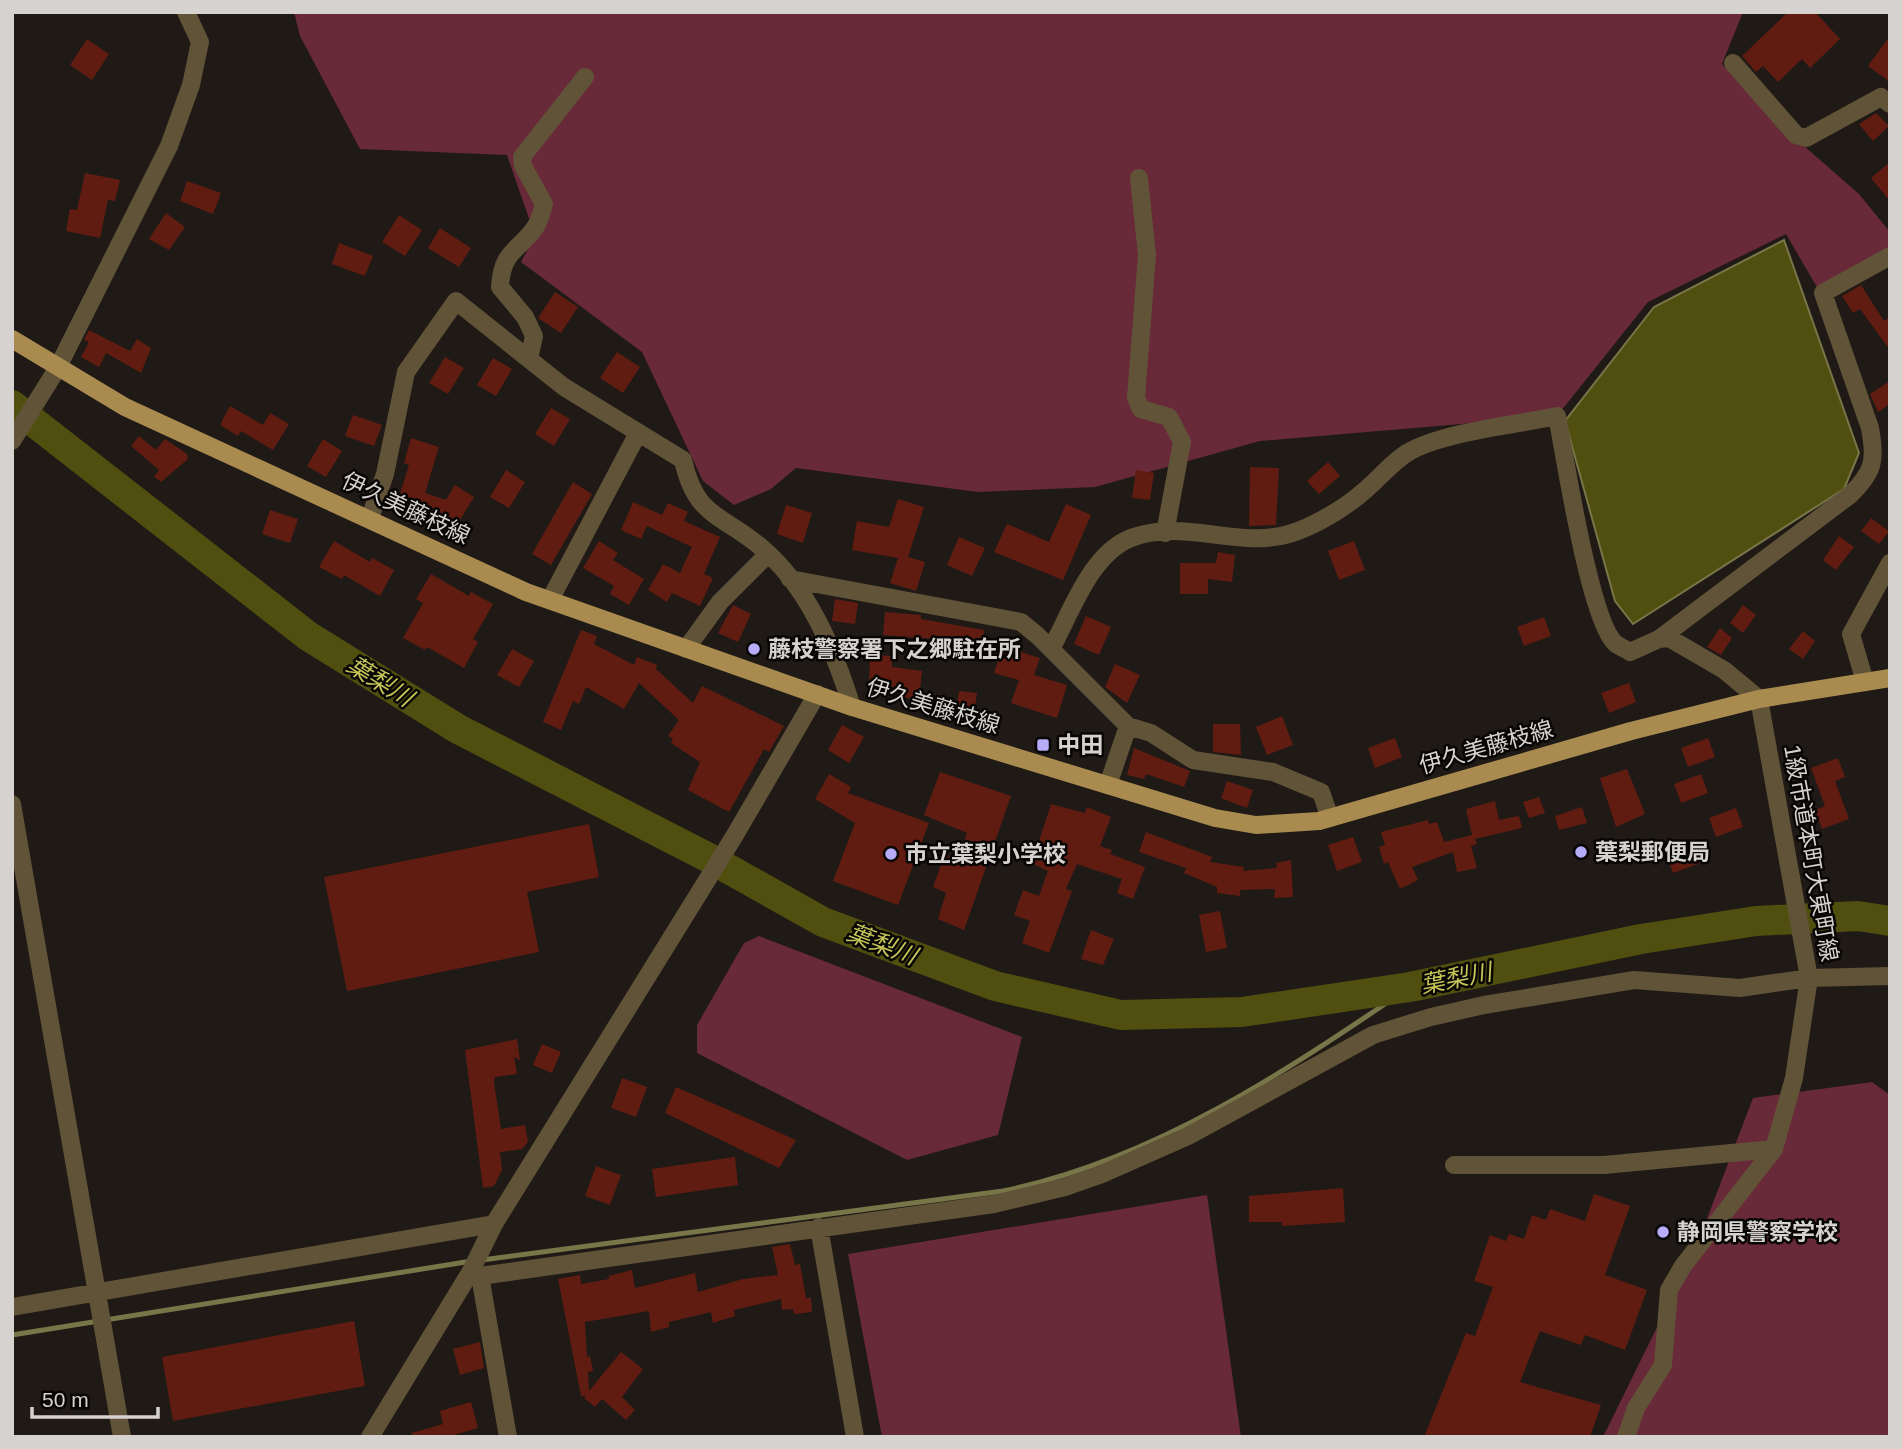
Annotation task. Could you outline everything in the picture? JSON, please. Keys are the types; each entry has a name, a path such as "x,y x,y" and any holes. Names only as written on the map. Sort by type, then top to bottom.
{"main road":[{"name":"伊久美藤枝線","path":"12,339 53,376 550,600 852,707 1214,818 1256,825 1330,818 1631,732 1759,699 1890,678"}],"street":[{"path":"12,441 53,376 169,146 191,85 200,42 186,12"},
{"path":"1733,63 1796,135 1806,138 1881,97 1890,104"},
{"path":"529,359 534,336 525,317 500,287 501,267 518,243 536,226 544,204 523,166 522,157 585,78"},
{"path":"1139,178 1147,255 1136,398 1141,409 1168,417 1182,442 1165,533"},
{"path":"1051,649 1095,569 1112,550 1131,538 1188,529 1250,539 1300,531 1360,495 1406,454 1428,443 1557,416 1586,567 1607,632 1616,644 1630,652 1659,639 1850,495 1866,479 1874,450 1870,428 1823,293 1890,256"},
{"path":"370,518 385,474 406,372 456,301 564,387 637,435 673,451 682,460 688,484 708,513 768,554 790,579 837,660 852,707"},
{"path":"550,600 637,435"},
{"path":"686,649 720,601 768,554"},
{"path":"1865,682 1851,634 1890,563"},
{"path":"790,579 1021,622 1128,726 1151,733 1193,760 1273,772 1303,783 1321,792 1330,818"},
{"path":"1659,639 1669,638 1724,670 1759,699"},
{"path":"370,1437 475,1273 494,1224 735,835 817,694"},
{"name":"1級市道本町大東町線","path":"1759,699 1809,978 1890,976"},
{"path":"1108,785 1128,726"},
{"path":"12,804 122,1437"},
{"path":"475,1273 994,1204 1065,1187 1188,1136 1373,1035 1431,1017 1484,1005 1633,980 1740,988 1809,978 1794,1078 1774,1149 1683,1266 1670,1290 1663,1365 1636,1408 1626,1437"},
{"path":"1454,1165 1604,1165 1774,1149"},
{"path":"12,1307 494,1224"},
{"path":"819,1227 855,1437"},
{"path":"475,1273 508,1437"}],"shaded area":[{"path":"294,12 1743,12 1722,64 1796,139 1859,194 1890,232 1890,254 1818,289 1786,234 1648,302 1557,416 1260,441 1095,487 978,492 796,468 771,489 734,505 703,481 642,352 521,262 535,236 507,155 360,149 300,36"},
{"path":"1784,240 1859,453 1844,489 1633,624 1615,601 1565,421 1654,307"},
{"path":"759,936 1022,1037 998,1135 907,1160 697,1053 697,1025 744,943"},
{"path":"1872,1082 1890,1095 1890,1437 1603,1437 1695,1250 1753,1098"},
{"path":"1207,1195 1241,1437 882,1437 848,1254"}],"building":[{"path":"1788,12 1815,12 1840,39 1810,68 1802,59 1778,82 1763,66 1756,72 1742,56"},
{"path":"1890,36 1890,82 1868,66"},
{"path":"87,39 109,54 92,80 70,65"},
{"path":"1876,113 1889,126 1873,141 1859,124"},
{"path":"1890,162 1890,201 1871,178"},
{"path":"85,173 120,180 115,201 108,200 100,238 66,231 70,209 77,210"},
{"path":"187,181 221,193 213,214 180,201"},
{"path":"166,213 185,227 169,250 149,239"},
{"path":"399,215 422,230 405,256 382,242"},
{"path":"440,228 471,248 459,267 428,248"},
{"path":"339,243 373,256 365,276 332,264"},
{"path":"1861,285 1884,321 1890,317 1890,350 1860,309 1853,313 1842,296"},
{"path":"555,292 578,307 561,333 538,318"},
{"path":"89,330 130,351 137,339 151,348 141,373 106,353 99,367 81,357 89,342 84,340"},
{"path":"617,352 640,367 623,393 600,378"},
{"path":"445,357 464,368 448,394 429,383"},
{"path":"493,358 512,369 496,396 477,385"},
{"path":"1890,381 1890,404 1878,412 1870,394"},
{"path":"230,406 263,425 270,413 289,424 273,450 241,431 238,436 220,425"},
{"path":"551,408 570,419 554,446 535,434"},
{"path":"353,415 382,425 374,446 345,436"},
{"path":"139,436 156,450 165,439 187,454 188,459 161,482 154,477 159,470 131,446"},
{"path":"411,438 439,447 425,493 446,500 455,485 474,497 458,523 428,505 423,519 395,510 409,465 404,463"},
{"path":"323,439 342,451 326,477 307,466"},
{"path":"1328,462 1340,476 1319,494 1307,481"},
{"path":"1250,467 1279,468 1276,525 1249,526"},
{"path":"506,470 525,482 509,508 490,497"},
{"path":"1136,470 1154,473 1150,500 1132,498"},
{"path":"573,482 592,494 551,565 532,554"},
{"path":"898,499 924,507 908,557 925,562 916,591 890,583 898,558 852,550 857,521 889,527"},
{"path":"633,502 662,515 668,503 688,512 684,521 720,537 704,574 713,578 700,606 672,593 667,602 648,590 663,564 680,573 692,547 647,526 641,539 621,530"},
{"path":"1066,504 1091,515 1063,580 994,552 1007,524 1049,542"},
{"path":"786,505 812,513 803,543 777,534"},
{"path":"270,510 298,519 290,543 262,534"},
{"path":"1871,518 1889,531 1879,544 1861,531"},
{"path":"1839,536 1854,547 1836,570 1823,560"},
{"path":"959,537 985,548 972,576 947,565"},
{"path":"334,541 370,562 372,558 394,570 380,596 344,575 342,579 319,567"},
{"path":"599,541 618,553 613,560 644,579 629,605 610,594 614,586 583,568"},
{"path":"1354,541 1365,570 1339,580 1328,551"},
{"path":"1218,552 1235,555 1232,582 1208,579 1208,594 1180,594 1180,563 1216,563"},
{"path":"431,574 469,596 471,592 493,604 473,639 478,642 464,668 427,647 425,650 403,638 423,603 416,599"},
{"path":"835,599 858,603 855,624 832,621"},
{"path":"733,605 751,614 738,642 718,633"},
{"path":"1743,605 1756,615 1743,633 1730,623"},
{"path":"885,612 921,615 921,619 984,630 983,640 1040,658 1034,675 1067,685 1057,718 1011,703 1019,680 994,673 1000,655 964,651 964,647 935,643 935,639 883,635"},
{"path":"1086,616 1111,627 1099,655 1074,644"},
{"path":"1544,617 1551,636 1524,646 1517,627"},
{"path":"1720,628 1732,638 1721,655 1707,647"},
{"path":"581,630 597,636 594,644 634,665 637,657 657,665 656,669 693,703 702,686 784,726 769,752 764,749 729,812 688,790 700,762 671,743 673,739 668,736 679,720 639,683 624,709 586,687 579,704 573,701 561,730 543,722"},
{"path":"1803,631 1815,641 1803,659 1789,649"},
{"path":"512,649 534,661 519,687 497,675"},
{"path":"870,655 892,656 892,667 922,671 919,699 901,697 902,687 869,686"},
{"path":"1115,664 1140,675 1127,703 1105,687"},
{"path":"1629,683 1636,702 1609,713 1601,693"},
{"path":"959,691 977,693 973,721 955,718"},
{"path":"1282,716 1293,745 1267,755 1256,727"},
{"path":"1213,724 1240,724 1241,755 1213,752"},
{"path":"842,725 864,737 849,763 828,750"},
{"path":"1395,738 1402,757 1375,768 1368,748"},
{"path":"1708,738 1715,757 1688,767 1681,748"},
{"path":"1134,748 1190,771 1184,787 1146,774 1144,779 1127,775"},
{"path":"1838,758 1845,777 1835,781 1849,819 1822,829 1815,810 1825,806 1811,768"},
{"path":"1627,769 1645,814 1616,827 1600,778"},
{"path":"940,772 1011,796 964,930 938,919 946,893 933,887 945,854 959,859 967,833 924,815"},
{"path":"829,774 851,787 848,793 929,823 898,905 833,881 855,823 815,799"},
{"path":"1701,774 1708,793 1681,803 1674,784"},
{"path":"1227,781 1253,790 1247,808 1221,798"},
{"path":"1539,797 1545,813 1529,818 1523,802"},
{"path":"1495,801 1499,820 1519,816 1522,828 1475,839 1477,844 1471,846 1477,868 1457,872 1453,852 1412,867 1418,880 1400,889 1388,862 1384,864 1379,847 1385,845 1381,832 1428,820 1429,824 1437,822 1444,842 1472,835 1466,809"},
{"path":"1051,804 1085,813 1087,807 1111,817 1100,846 1112,850 1110,854 1145,867 1133,899 1117,893 1122,879 1077,864 1066,889 1072,891 1049,953 1022,943 1030,921 1014,915 1023,890 1039,896 1048,871 1032,863"},
{"path":"1582,807 1587,823 1559,830 1555,816"},
{"path":"1736,808 1743,827 1716,837 1709,818"},
{"path":"589,824 599,877 527,892 539,952 347,991 324,877"},
{"path":"1146,832 1212,857 1210,862 1244,867 1243,871 1277,868 1276,863 1291,860 1293,897 1274,898 1275,889 1240,890 1240,896 1217,893 1217,887 1184,873 1186,868 1139,852"},
{"path":"1353,837 1362,862 1337,871 1328,845"},
{"path":"1693,844 1700,863 1673,873 1666,854"},
{"path":"1220,911 1227,948 1206,952 1199,915"},
{"path":"1091,930 1114,939 1103,965 1081,959"},
{"path":"517,1039 520,1060 514,1057 517,1074 495,1077 494,1082 501,1129 525,1125 528,1142 522,1149 500,1152 502,1170 494,1186 483,1188 465,1050"},
{"path":"542,1044 561,1052 552,1073 533,1065"},
{"path":"622,1078 647,1087 636,1117 611,1108"},
{"path":"676,1087 796,1140 779,1168 665,1113"},
{"path":"735,1157 738,1185 656,1197 652,1169"},
{"path":"596,1166 621,1175 610,1205 585,1196"},
{"path":"1343,1188 1345,1222 1282,1226 1282,1222 1249,1222 1249,1196"},
{"path":"1594,1194 1630,1206 1605,1275 1647,1290 1625,1350 1585,1335 1581,1345 1540,1331 1520,1382 1601,1405 1590,1437 1424,1437 1466,1333 1475,1336 1493,1287 1474,1281 1490,1235 1506,1241 1509,1234 1524,1239 1532,1215 1546,1220 1550,1209 1585,1221"},
{"path":"790,1244 795,1265 800,1264 806,1298 811,1298 812,1312 794,1314 793,1309 782,1310 781,1299 734,1310 735,1316 713,1323 711,1312 669,1322 669,1327 651,1332 649,1311 585,1322 587,1357 590,1356 593,1371 588,1372 589,1391 621,1352 643,1369 622,1397 635,1410 626,1420 602,1399 595,1407 584,1398 586,1396 581,1396 558,1279 580,1275 581,1284 609,1279 609,1276 632,1270 635,1288 695,1273 698,1292 743,1279 778,1275 772,1247"},
{"path":"354,1321 365,1386 173,1421 162,1357"},
{"path":"480,1342 484,1368 460,1375 453,1349"},
{"path":"471,1402 478,1428 447,1437 412,1437 412,1433 443,1424 440,1411"}],"waterway":[{"name":"葉梨川","path":"12,405 308,636 458,729 709,858 823,922 995,986 1121,1015 1242,1012 1410,987 1641,939 1756,921 1858,916 1890,921"},
{"path":"482,1260 1003,1191 1059,1177 1113,1158 1216,1109 1266,1081 1410,987"},
{"path":"12,1335 472,1261"}],"place":[{"name":"藤枝警察署下之郷駐在所","path":"754,649"},
{"name":"中田","path":"1043,745"},
{"name":"葉梨郵便局","path":"1581,852"},
{"name":"市立葉梨小学校","path":"891,854"},
{"name":"静岡県警察学校","path":"1663,1232"}]}
